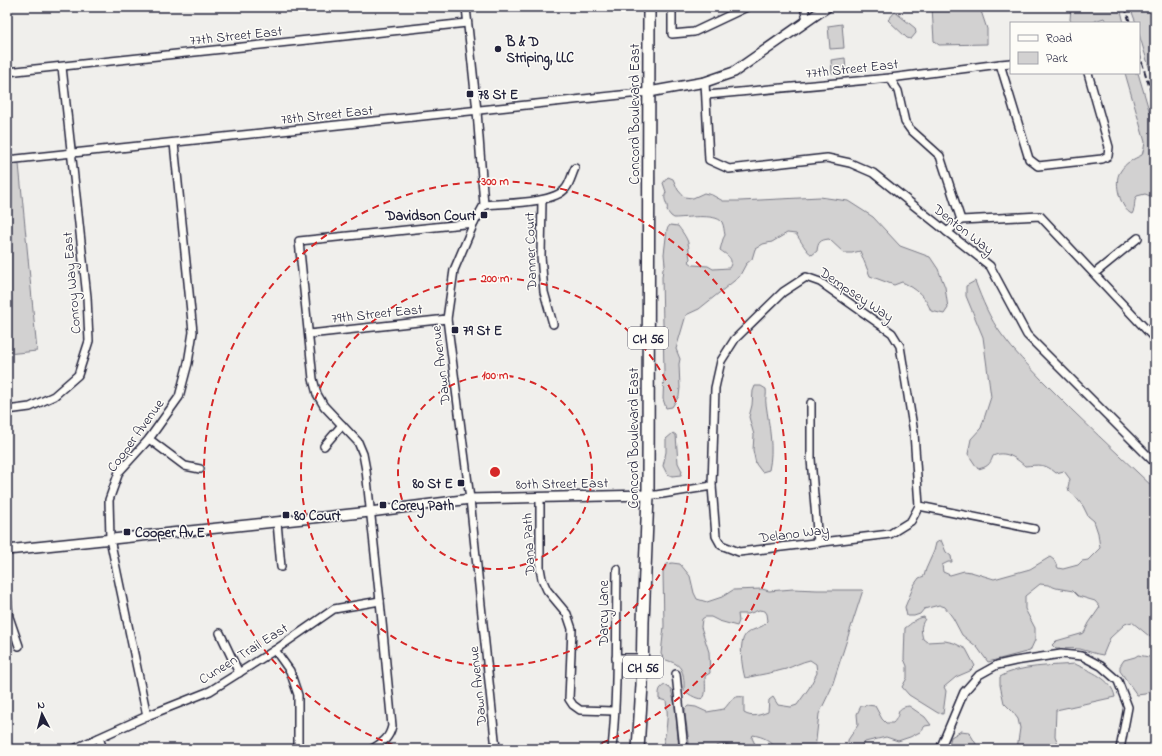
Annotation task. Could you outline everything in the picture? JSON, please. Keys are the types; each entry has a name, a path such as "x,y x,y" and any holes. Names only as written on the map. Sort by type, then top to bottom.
{"main road":[{"name":"Concord Boulevard East","path":"638,749 642,685 648,495 649,7"}],"street":[{"path":"466,7 477,111 484,205 542,200 555,196 565,189 575,168"},
{"path":"672,7 672,34 694,32 747,7"},
{"path":"804,7 807,20"},
{"path":"649,92 705,82 734,72 827,7"},
{"name":"77th Street East","path":"7,72 467,23"},
{"name":"77th Street East","path":"707,95 890,78 1010,63"},
{"path":"1000,64 1029,159 1038,166 1102,159 1108,156 1109,147 1088,74"},
{"name":"Conroy Way East","path":"7,410 30,407 54,396 78,375 89,341 87,297 62,67"},
{"path":"890,78 898,91 905,122 910,129 940,156 961,220"},
{"path":"705,82 707,95"},
{"name":"78th Street East","path":"7,160 649,92"},
{"name":"Denton Way","path":"707,95 709,160 729,169 827,158 850,163 873,173 990,266 1027,335 1155,463"},
{"name":"Cooper Avenue","path":"147,716 110,540 109,500 119,472 149,439 178,397 188,363 193,332 174,143"},
{"name":"Danner Court","path":"542,200 541,256 544,292 553,324"},
{"name":"Dawn Avenue","path":"484,205 474,223 454,270 447,319 470,499 496,749"},
{"path":"948,232 961,220 1040,216 1095,273 1155,339"},
{"path":"372,749 384,741 390,733 392,726 366,470 363,454 358,442 324,406 313,379 299,241 474,223"},
{"path":"1095,273 1138,238"},
{"name":"Dempsey Way","path":"712,486 715,388 721,361 735,339 783,292 806,277 820,282 892,333 900,346 914,433 919,506"},
{"name":"79th Street East","path":"309,334 447,319"},
{"path":"811,403 810,459 818,543"},
{"path":"324,446 342,425"},
{"path":"149,439 185,466 200,469"},
{"name":"80th Street East","path":"7,550 370,512 470,499 656,495 712,486"},
{"name":"Delano Way","path":"712,486 716,536 721,545 739,552 890,534 911,521 919,506"},
{"name":"Dana Path","path":"540,498 540,568 542,579 547,590 567,614 572,629 569,698 573,705 580,710 614,711"},
{"path":"919,506 1034,529"},
{"path":"277,522 281,567"},
{"name":"Darcy Lane","path":"612,749 616,658 617,569"},
{"path":"7,597 9,617 19,646"},
{"name":"Cuneen Trail East","path":"74,749 147,716 210,691 275,650 334,609 380,601"},
{"path":"220,633 239,673"},
{"path":"275,650 290,671 298,695 298,749"},
{"path":"940,749 964,692 979,675 997,665 1061,654 1082,656 1101,666 1118,681 1128,708 1120,749"},
{"name":"Darcy Lane","path":"616,658 643,658"},
{"path":"676,674 684,749"},
{"path":"99,738 103,749"}],"green space":[{"path":"932,7 980,8 987,29 987,44 939,45 934,41"},
{"path":"1071,7 1120,7 1124,22 1106,22 1104,18 1094,22 1072,22 1070,20"},
{"path":"1130,7 1155,7 1155,87 1140,37 1140,22 1136,22"},
{"path":"895,12 915,28 916,33 911,39 907,38 888,20"},
{"path":"842,24 844,48 830,49 828,26"},
{"path":"845,58 846,72 832,73 831,60"},
{"path":"1125,74 1138,74 1155,130 1155,201 1153,197 1145,194 1137,196 1132,214 1124,207 1119,195 1117,182 1122,169 1132,160 1142,155 1145,142"},
{"path":"19,164 37,351 7,354 7,165"},
{"path":"668,177 673,179 678,190 684,197 693,198 704,193 712,195 723,201 820,197 848,201 873,217 900,246 930,257 938,269 945,287 948,308 944,314 931,311 926,301 916,290 902,282 894,285 870,276 860,251 844,253 829,239 820,242 817,251 812,255 796,234 787,233 772,242 763,244 755,249 752,259 746,264 739,277 699,309 686,315 676,349 680,359 679,396 672,407 666,408 663,399 664,372 662,277 665,265 664,254 667,229 670,225 678,226 681,230 688,243 690,259 688,261 693,265 708,266 713,269 729,268 731,265 731,260 720,250 725,235 722,222 718,219 707,217 674,218 667,211 665,198 666,192 663,183"},
{"path":"975,281 990,316 998,329 1022,359 1070,408 1155,489 1155,638 1149,636 1132,622 1125,624 1110,638 1103,655 1080,649 1056,649 1052,645 1056,641 1084,633 1100,607 1095,601 1078,596 1073,591 1040,584 1025,596 1025,609 1035,628 1035,640 1030,651 988,662 977,647 962,635 945,607 939,605 924,609 920,614 907,616 905,607 914,585 919,578 924,576 936,543 941,540 946,552 951,556 952,562 942,565 943,572 950,575 964,571 994,579 1030,569 1050,557 1054,560 1058,568 1063,569 1078,565 1082,561 1088,560 1100,548 1098,533 1094,521 1088,516 1083,506 1069,491 1068,487 1070,479 1064,471 1056,473 1045,466 1025,466 1018,460 1006,454 997,454 993,456 988,465 978,469 968,454 971,439 981,428 991,397 983,337 966,296 966,286"},
{"path":"755,386 761,386 766,389 770,437 771,454 769,470 762,472 756,464 753,450 754,435 749,417"},
{"path":"673,433 676,435 678,463 682,471 681,475 672,476 667,474 663,466 666,452 666,439"},
{"path":"667,564 680,564 690,576 697,599 707,602 722,597 733,590 863,590 831,689 819,714 815,749 777,749 766,739 753,735 752,738 755,744 755,749 744,749 720,745 713,749 690,749 685,715 685,709 688,706 696,707 707,712 724,709 732,699 744,697 744,713 753,716 768,712 769,700 773,697 778,705 791,707 797,705 817,673 816,664 810,660 776,672 745,678 741,655 742,643 747,633 762,626 768,621 767,614 765,611 759,610 748,614 738,614 739,621 737,626 711,617 705,617 702,619 701,627 709,652 710,673 705,676 705,694 701,699 684,691 681,669 676,664 664,659 661,654 664,626 663,572"},
{"path":"924,617 925,619 921,629 923,639 927,642 945,641 954,643 966,649 975,666 970,671 956,677 944,687 946,691 943,714 938,713 909,695 902,687 907,678 907,666 904,659 905,628 916,620"},
{"path":"1138,655 1149,657 1155,655 1155,686 1145,694 1137,695 1120,671 1120,666 1124,660"},
{"path":"1075,664 1105,680 1110,685 1115,697 1056,710 1055,736 1060,749 1017,749 1020,728 1018,719 1004,703 1000,685 1000,677 1016,670 1026,668"},
{"path":"665,685 671,689 675,706 679,749 662,749 666,731 667,713 666,701 659,699 659,691"},
{"path":"861,706 875,706 886,723 893,723 896,720 901,708 909,706 925,717 931,725 925,726 920,732 898,741 886,737 865,742 858,749 855,749 848,744 848,740 858,725 857,714"},
{"path":"961,731 969,732 979,749 948,749 951,737"}],"railway":[{"path":"1125,7 1130,22"},
{"path":"1140,56 1155,105"}],"place":[{"name":"B & D Striping, LLC","path":"498,49"},
{"name":"78 St E","path":"470,94"},
{"name":"Davidson Court","path":"484,215"},
{"name":"79 St E","path":"455,330"},
{"name":"80 St E","path":"461,483"},
{"name":"Corey Path","path":"383,505"},
{"name":"80 Court","path":"286,515"},
{"name":"Cooper Av E","path":"127,532"}]}
